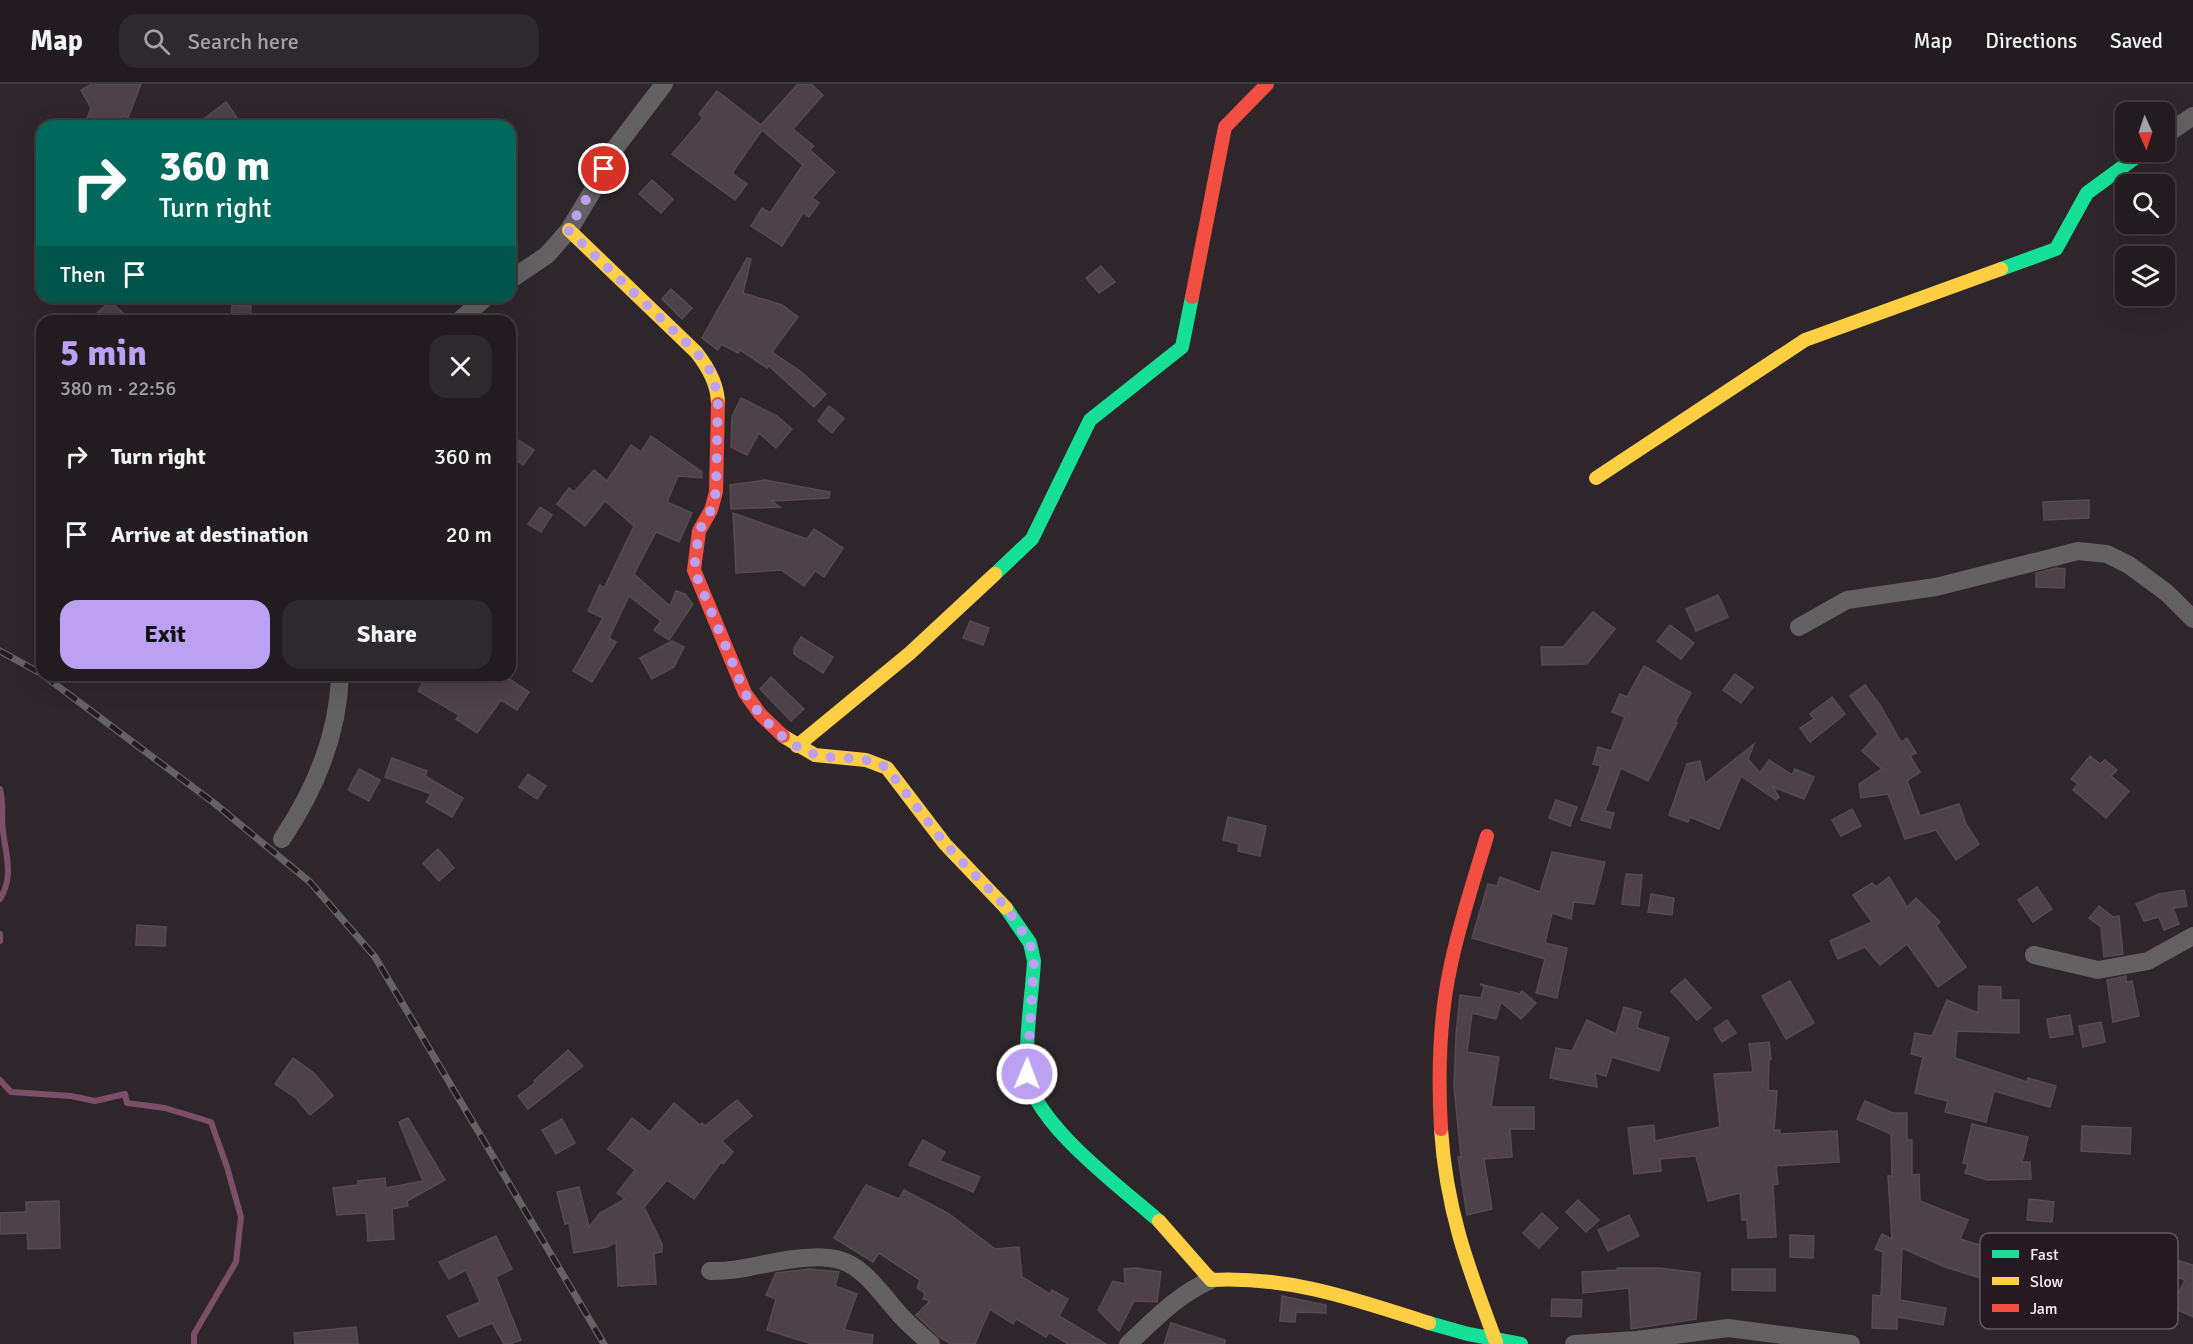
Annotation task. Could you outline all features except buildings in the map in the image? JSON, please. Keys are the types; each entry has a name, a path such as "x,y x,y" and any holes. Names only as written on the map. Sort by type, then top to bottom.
{"street":[{"path":"516,276 547,255 568,230 595,187 613,151 664,84"},
{"path":"797,746 910,654 1032,539 1090,420 1182,347 1225,127 1267,84"},
{"path":"2175,128 2193,116"},
{"path":"1596,478 1805,340 2056,249 2087,193 2129,162"},
{"path":"568,230 696,352 715,380 718,395 716,492 711,510 699,531 694,570 745,693 754,707 797,746 816,755 874,762 887,768 945,844 1005,906 1024,932 1034,961 1027,1074 1039,1103 1074,1149 1159,1221 1211,1280"},
{"path":"466,315 479,303"},
{"path":"1799,627 1847,600 1936,586 2078,551 2107,554 2129,565 2168,593 2193,619"},
{"path":"282,839 313,790 320,771 330,736 339,681"},
{"path":"1487,836 1459,932 1443,1011 1440,1098 1448,1191 1463,1251 1496,1342"},
{"path":"2034,955 2088,968 2107,969 2148,961 2193,936"},
{"path":"710,1271 730,1272 787,1260 832,1257 850,1263 865,1274 896,1311 932,1344"},
{"path":"1128,1344 1173,1302 1195,1287 1211,1280 1247,1278 1311,1287 1496,1342 1521,1344"},
{"path":"1574,1344 1637,1340 1728,1328 1851,1344"}],"waterway":[{"path":"0,789 8,874 0,899"},
{"path":"0,934 0,941"},
{"path":"0,1080 11,1092 71,1096 95,1101 125,1094 127,1103 165,1108 211,1122 241,1217 236,1262 194,1334 194,1344"}],"railway":[{"path":"0,651 36,671"},
{"path":"51,681 214,803 310,882 375,957 604,1344"}],"traffic: fast":[{"path":"2001,269 2056,249 2087,193 2129,162"},
{"path":"995,574 1032,539 1090,420 1182,347 1192,297"},
{"path":"1006,908 1030,943 1034,961 1027,1058 1027,1072 1032,1091 1044,1112 1061,1133 1159,1221"},
{"path":"1429,1323 1468,1334 1521,1344"}],"traffic: slow":[{"path":"569,230 696,352 712,376 718,404"},
{"path":"1596,478 1805,340 2001,269"},
{"path":"797,746 910,653 995,574"},
{"path":"783,736 815,755 866,760 887,768 945,844 1006,908"},
{"path":"1441,1129 1453,1212 1496,1342"},
{"path":"1159,1221 1211,1280 1268,1282 1322,1291 1429,1323"}],"traffic: jam":[{"path":"1192,297 1225,127 1267,84"},
{"path":"718,404 716,492 711,510 699,531 694,570 745,693 760,714 783,736"},
{"path":"1441,1129 1440,1049 1446,989 1458,935 1487,836"}],"route":[{"path":"604,169 568,230 696,352 715,380 718,395 716,492 711,510 699,531 694,570 745,693 754,707 781,733 806,752 826,757 874,762 887,768 901,783 945,844 1005,906 1030,943 1034,961 1027,1074"}]}
